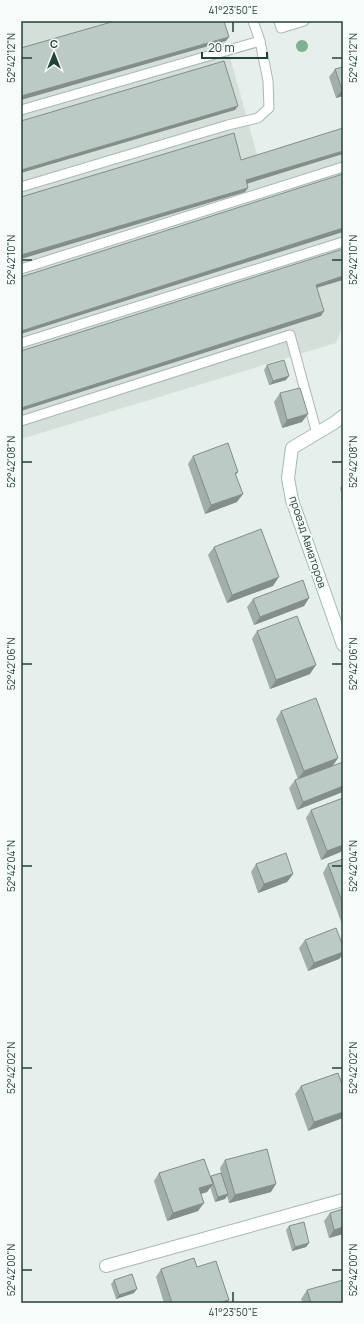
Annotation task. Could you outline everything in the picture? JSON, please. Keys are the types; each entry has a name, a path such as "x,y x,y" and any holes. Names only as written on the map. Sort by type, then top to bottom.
{"street":[{"name":"проезд Авиаторов","path":"343,416 317,434 292,448 288,478 292,500 343,645"},
{"path":"106,1266 343,1200"}],"lane":[{"path":"21,187 228,125 258,118 269,108 268,81 260,41 253,21"},
{"path":"279,21 281,28 304,21"},
{"path":"21,110 260,41"},
{"path":"21,269 343,167"},
{"path":"21,343 343,242"},
{"path":"21,421 290,335 317,434"}],"shaded area":[{"path":"21,21 220,21 258,158 343,132 343,325 336,343 21,439"}],"building":[{"path":"115,21 224,21 229,37 21,96 21,48"},
{"path":"224,61 238,106 21,170 21,121"},
{"path":"343,67 343,90 342,90 335,69"},
{"path":"343,128 343,151 246,180 248,188 21,255 21,197 234,133 241,160"},
{"path":"343,174 343,228 21,331 21,277"},
{"path":"343,249 343,276 316,285 324,311 21,408 21,351"},
{"path":"284,360 289,376 273,381 267,365"},
{"path":"300,388 308,414 287,420 280,393"},
{"path":"228,443 238,472 235,473 243,494 211,505 193,456"},
{"path":"261,529 279,577 232,595 214,547"},
{"path":"303,580 309,598 260,617 253,599"},
{"path":"297,616 316,665 276,680 257,631"},
{"path":"316,698 338,758 304,771 281,711"},
{"path":"343,762 343,786 303,802 295,780"},
{"path":"343,798 343,845 327,851 311,810"},
{"path":"286,853 293,874 264,884 256,864"},
{"path":"343,859 343,904 328,864"},
{"path":"336,928 343,946 343,952 314,963 305,940"},
{"path":"338,1073 343,1087 343,1112 314,1122 301,1086"},
{"path":"267,1149 276,1184 235,1195 225,1160"},
{"path":"204,1159 213,1184 199,1188 204,1203 173,1213 159,1173"},
{"path":"221,1173 228,1194 218,1197 211,1176"},
{"path":"343,1209 343,1227 334,1230 330,1213"},
{"path":"304,1222 309,1243 295,1247 289,1226"},
{"path":"194,1258 197,1267 216,1261 229,1300 218,1303 172,1303 161,1269"},
{"path":"132,1274 137,1289 119,1295 114,1280"},
{"path":"343,1280 343,1303 311,1303 307,1290"}]}
